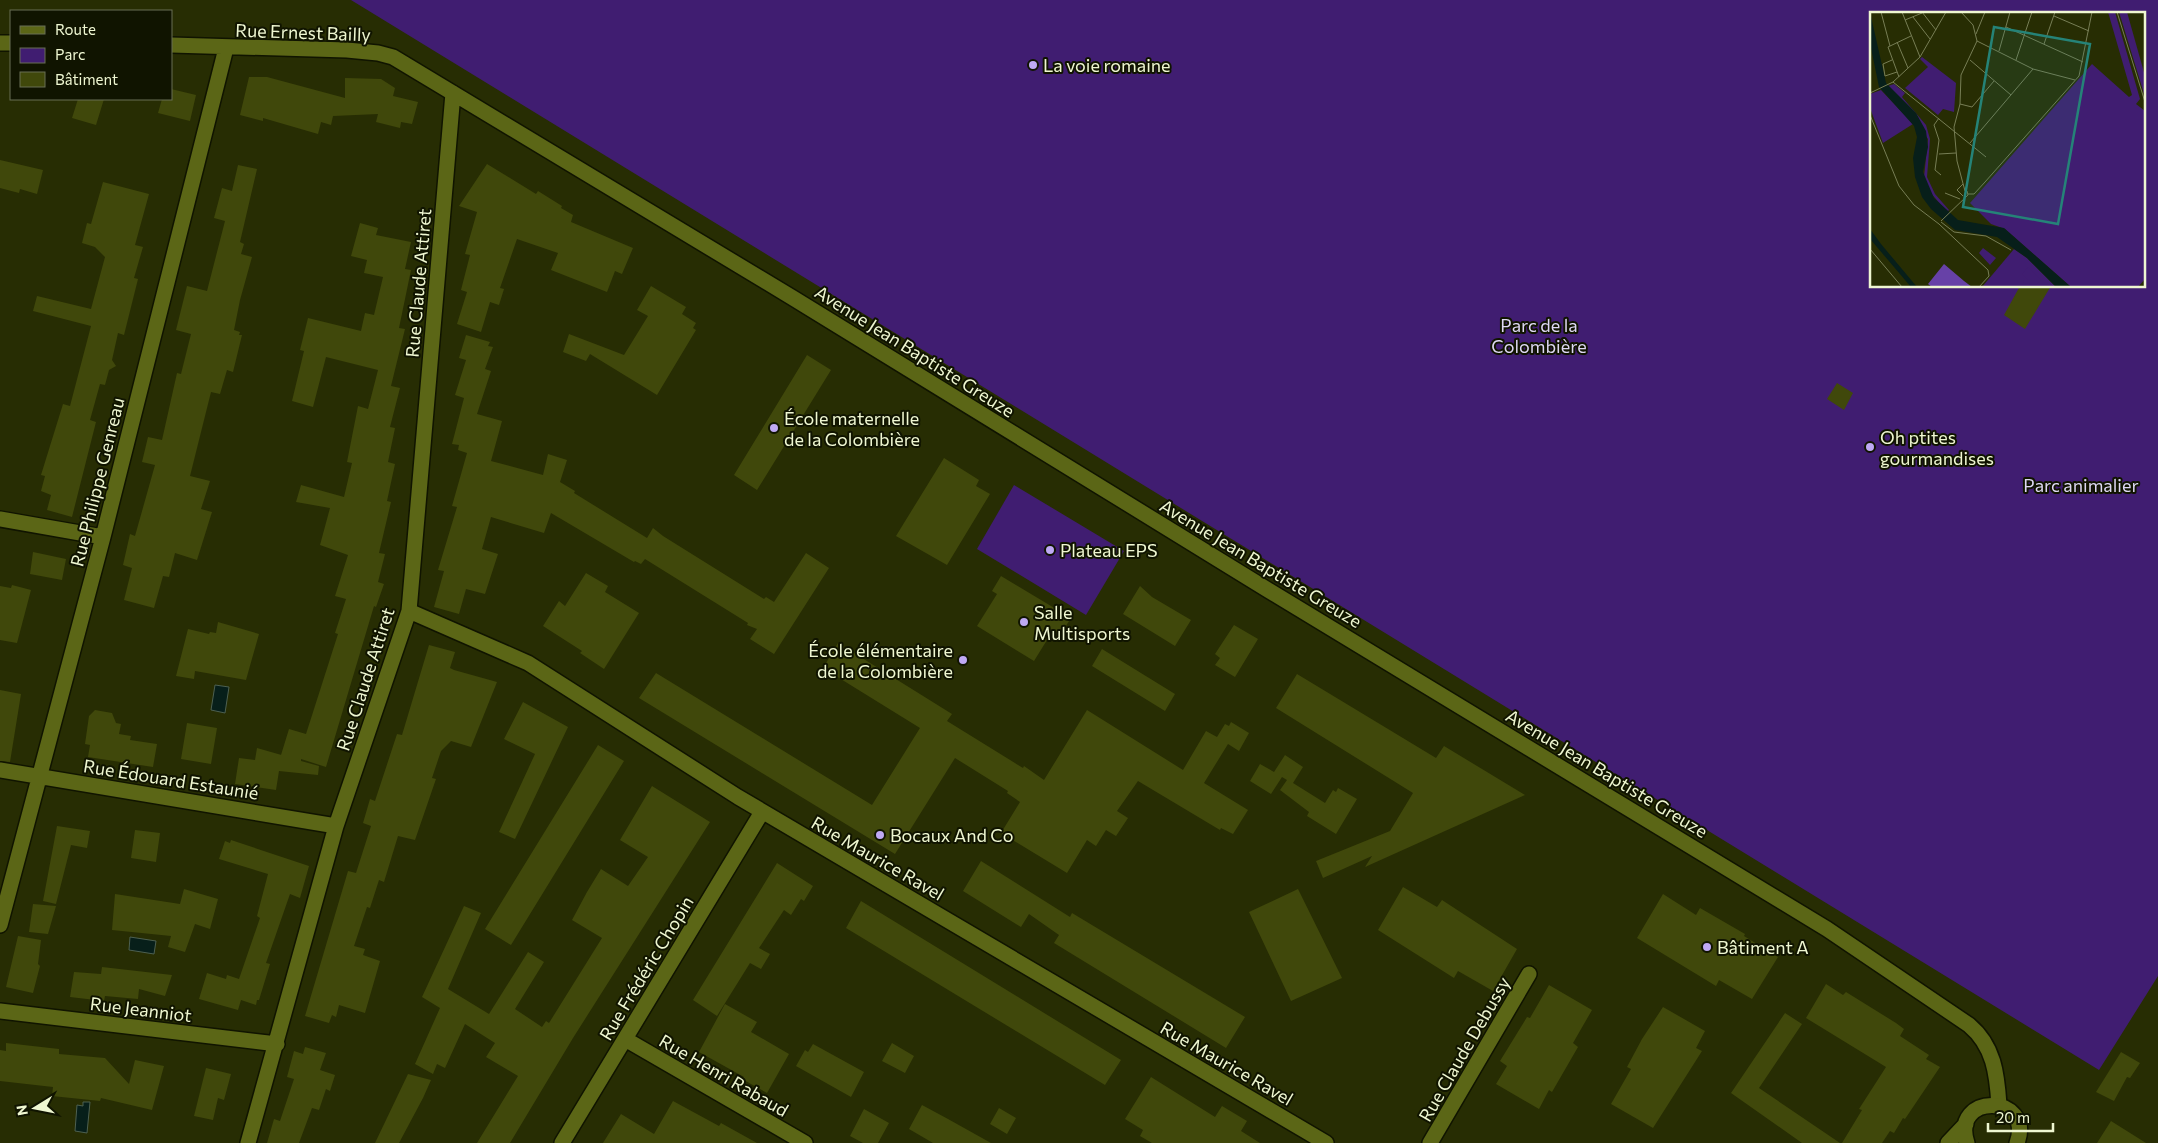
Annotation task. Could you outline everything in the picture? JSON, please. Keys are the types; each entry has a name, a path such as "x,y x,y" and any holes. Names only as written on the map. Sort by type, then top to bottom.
{"street":[{"name":"Rue Ernest Bailly","path":"172,45 347,50 378,53 393,57 453,93"},
{"name":"Rue Philippe Genreau","path":"0,925 102,537 226,48"},
{"name":"Rue Claude Attiret","path":"248,1143 336,826 409,611 453,93"},
{"name":"Avenue Jean Baptiste Greuze","path":"453,93 1827,929 1969,1025 1979,1034 1991,1054 1995,1068 1999,1105"},
{"path":"0,519 102,537"},
{"name":"Rue Maurice Ravel","path":"409,611 528,663 762,812 1326,1143"},
{"name":"Rue Édouard Estaunié","path":"0,770 336,826"},
{"name":"Rue Frédéric Chopin","path":"562,1143 762,812"},
{"name":"Rue Claude Debussy","path":"1430,1143 1529,974"},
{"name":"Rue Jeanniot","path":"0,1011 277,1044"},
{"name":"Rue Henri Rabaud","path":"625,1039 805,1143"},
{"path":"1948,1143 1966,1124 1973,1112 1985,1105 1999,1105 2012,1112 2016,1118 2020,1133 2018,1143"},
{"path":"1966,1124 1967,1143"}],"green space":[{"name":"Parc de la Colombière","path":"351,0 2158,0 2158,976 2099,1070"},
{"name":"Plateau EPS","path":"1014,485 1124,551 1086,615 977,549"}],"water":[{"path":"215,685 229,687 225,713 211,710"},
{"path":"130,937 156,941 154,954 129,950"},
{"path":"83,1102 90,1102 87,1133 75,1131 77,1105 83,1106"}],"building":[{"path":"249,77 267,77 345,98 345,78 381,79 395,88 393,96 418,102 412,124 401,122 400,128 376,122 378,114 333,116 331,125 321,122 318,134 263,118 263,121 240,115"},
{"path":"172,89 196,95 190,121 158,113 162,100 172,100"},
{"path":"78,100 104,100 96,125 72,118"},
{"path":"0,160 43,170 37,194 20,189 19,193 0,188"},
{"path":"487,164 536,194 538,191 562,206 561,208 573,215 571,222 633,248 622,274 615,271 607,292 551,270 558,253 517,239 500,288 504,289 499,305 490,302 481,332 457,324 467,292 461,290 470,255 465,254 477,212 459,206"},
{"path":"238,165 257,169 240,242 244,244 241,254 252,257 234,330 240,332 239,335 242,335 233,372 227,370 220,394 211,392 190,476 210,481 201,509 212,512 197,560 175,553 169,577 163,576 154,608 124,600 132,568 123,565 130,534 135,536 155,465 142,462 148,437 162,440 177,373 181,374 191,334 176,330 187,286 207,291 225,221 214,218 222,188 232,191"},
{"path":"103,182 149,194 135,245 143,247 134,278 138,279 124,335 118,333 112,360 116,366 109,370 105,385 100,384 90,420 96,422 72,517 47,510 51,495 41,491 45,476 41,475 63,404 70,406 91,326 33,311 37,296 91,309 105,257 95,247 82,243 87,223 91,224"},
{"path":"360,223 378,228 376,235 411,242 405,269 411,270 399,328 405,329 391,386 400,388 390,427 395,428 388,462 395,464 387,501 391,502 379,553 385,554 378,582 384,584 376,607 374,606 326,767 301,759 301,761 319,766 318,775 279,771 276,790 235,784 239,758 255,760 257,748 281,755 289,729 306,734 338,634 335,633 346,599 335,596 348,555 320,545 330,508 296,502 301,485 344,497 352,463 347,462 358,406 368,409 378,370 326,357 313,407 292,401 304,351 300,350 308,318 361,331 365,313 374,315 383,277 364,273 367,260 351,256"},
{"path":"651,286 686,307 682,314 696,323 693,328 696,330 657,395 590,354 586,361 563,352 569,334 624,355 648,316 637,310"},
{"path":"2019,288 2050,288 2025,329 2004,315"},
{"path":"466,335 490,342 488,346 493,347 485,369 491,371 477,414 502,421 491,461 543,475 548,454 567,460 560,482 575,491 574,493 647,538 653,528 764,599 766,597 774,602 806,553 829,568 774,654 750,639 757,629 747,625 748,623 645,559 641,564 634,562 551,513 544,533 491,517 482,549 498,554 485,594 466,589 459,614 434,607 444,571 438,570 457,507 452,506 467,453 458,450 459,445 452,444 464,398 455,395 466,360 459,358"},
{"path":"807,355 831,370 757,490 734,475"},
{"path":"1837,383 1853,393 1844,410 1827,399"},
{"path":"944,458 979,480 976,486 990,494 947,565 896,536"},
{"path":"33,552 66,559 62,580 30,574"},
{"path":"586,573 608,586 605,592 639,613 604,669 580,653 582,651 543,626 559,601 565,606"},
{"name":"Salle Multisports","path":"1001,576 1071,618 1062,632 1056,632 1055,634 1052,632 1034,661 977,626 997,594 992,591"},
{"path":"12,585 31,590 17,643 0,640 0,586 11,588"},
{"path":"1140,586 1152,597 1191,620 1175,646 1123,614"},
{"path":"218,622 259,634 246,680 195,671 194,679 176,676 188,629 209,634 210,632 216,633"},
{"path":"1234,625 1258,639 1235,677 1215,665 1220,658 1215,654"},
{"path":"838,643 952,714 947,721 1023,768 1024,766 1044,780 1087,710 1183,770 1206,731 1217,737 1225,724 1229,726 1231,722 1249,733 1239,751 1228,744 1204,783 1248,810 1233,834 1221,828 1220,830 1138,781 1117,811 1128,818 1116,836 1106,830 1096,846 1087,840 1067,873 1001,833 1020,802 1007,793 1008,791 955,758 895,854 639,698 656,673 872,805 920,728 823,668"},
{"path":"429,645 455,652 450,668 497,682 471,747 451,741 441,751 432,778 436,779 415,840 398,836 384,882 379,880 370,908 367,907 354,946 365,949 363,955 380,961 365,1013 339,1005 336,1017 332,1015 329,1023 305,1016 348,871 356,873 371,826 363,823 370,799 375,801 397,734 402,735"},
{"path":"1102,649 1175,694 1165,711 1092,666"},
{"path":"1297,674 1436,758 1444,746 1525,795 1365,867 1372,856 1323,878 1316,861 1390,831 1413,793 1276,708"},
{"path":"0,690 21,694 10,762 0,761"},
{"path":"523,702 568,727 515,839 499,832 535,754 504,739"},
{"path":"95,710 112,713 116,723 121,724 119,734 131,736 130,740 157,744 153,767 88,757 90,745 85,744 89,716"},
{"path":"187,723 217,728 211,764 181,759"},
{"path":"598,745 624,761 511,945 485,929"},
{"path":"1285,755 1303,767 1293,783 1325,803 1333,790 1336,792 1338,788 1357,799 1336,834 1307,816 1309,812 1280,790 1287,780 1282,777 1271,794 1250,781 1260,764 1274,772"},
{"path":"652,786 710,822 573,1038 510,1143 477,1143 518,1076 486,1057 495,1043 465,1024 445,1068 437,1064 433,1074 415,1064 440,1008 422,997 464,906 481,913 448,989 489,1014 528,952 544,962 515,1009 542,1027 546,1021 549,1023 602,938 572,920 587,892 601,869 628,886 648,857 620,840"},
{"path":"57,826 90,831 87,848 71,845 56,904 43,901"},
{"path":"135,830 160,833 156,862 131,858"},
{"path":"231,840 309,866 300,898 290,894 266,963 270,964 259,1000 257,1000 256,1005 241,1000 238,1010 199,999 207,973 226,979 227,975 239,979 260,918 257,916 268,874 219,859 225,841 230,843"},
{"path":"981,861 1070,917 1072,913 1245,1017 1226,1048 1054,943 1059,935 1029,914 1021,927 963,891"},
{"path":"777,863 813,886 804,901 801,899 791,915 784,910 759,948 770,954 761,969 750,963 717,1016 693,1000"},
{"path":"1403,887 1437,907 1442,900 1517,949 1493,991 1458,971 1454,978 1378,930"},
{"path":"184,889 218,899 210,929 195,924 185,952 168,947 171,936 112,930 115,894 180,904"},
{"path":"1298,889 1342,978 1291,1001 1249,912"},
{"name":"Bâtiment A","path":"1663,894 1696,915 1700,908 1745,934 1744,936 1778,957 1752,999 1719,980 1716,986 1637,938"},
{"path":"861,901 1121,1060 1105,1085 846,928"},
{"path":"33,904 56,906 48,934 29,932"},
{"path":"18,936 41,940 38,964 40,966 33,993 6,987"},
{"path":"102,967 172,975 165,996 139,989 138,999 105,996 104,1001 70,997 74,972 101,974"},
{"path":"1826,984 1843,995 1846,992 1896,1023 1904,1029 1900,1036 1929,1055 1926,1059 1940,1067 1905,1119 1903,1118 1894,1133 1890,1131 1882,1143 1842,1143 1862,1110 1859,1109 1886,1067 1806,1018"},
{"path":"1549,985 1592,1010 1573,1043 1578,1047 1552,1092 1549,1090 1539,1109 1496,1084 1507,1066 1500,1061 1527,1017 1530,1018"},
{"path":"725,1004 757,1022 751,1032 789,1054 767,1093 742,1079 744,1077 699,1052"},
{"path":"1663,1007 1705,1031 1696,1048 1702,1051 1653,1128 1611,1104 1631,1069 1627,1067 1642,1039"},
{"path":"1785,1013 1802,1024 1759,1088 1840,1143 1802,1143 1731,1093"},
{"path":"6,1043 59,1049 59,1054 105,1058 129,1084 135,1060 164,1066 152,1110 101,1098 100,1101 52,1096 53,1087 0,1081 0,1050 6,1051"},
{"path":"892,1043 914,1056 905,1073 882,1061"},
{"path":"813,1044 864,1072 851,1097 796,1066 805,1050 808,1052"},
{"path":"305,1047 326,1053 320,1070 335,1075 330,1091 326,1089 319,1110 312,1108 299,1143 267,1143 274,1119 280,1121 294,1079 287,1077 294,1051 303,1054"},
{"path":"2121,1052 2140,1063 2130,1078 2127,1077 2114,1101 2096,1092"},
{"path":"206,1068 231,1074 224,1100 218,1098 213,1120 194,1116"},
{"path":"408,1074 431,1080 423,1098 399,1143 375,1143"},
{"path":"1151,1077 1215,1117 1222,1106 1247,1121 1241,1131 1260,1143 1152,1143 1140,1136 1143,1130 1125,1119"},
{"path":"673,1101 719,1126 721,1123 757,1143 603,1143 621,1114 654,1134"},
{"path":"922,1105 991,1143 933,1143 909,1129"},
{"path":"999,1108 1016,1118 1007,1134 990,1124"},
{"path":"864,1109 889,1123 878,1143 863,1143 850,1136"},
{"path":"2111,1121 2146,1143 2097,1143"}],"place":[{"name":"La voie romaine","path":"1033,65"},
{"name":"École maternelle de la Colombière","path":"774,428"},
{"name":"Oh ptites gourmandises","path":"1870,447"},
{"name":"Plateau EPS","path":"1050,550"},
{"name":"Salle Multisports","path":"1024,622"},
{"name":"École élémentaire de la Colombière","path":"963,660"},
{"name":"Bocaux And Co","path":"880,835"},
{"name":"Bâtiment A","path":"1707,947"}],"park label":[{"name":"Parc animalier","path":"2081,485"}]}
